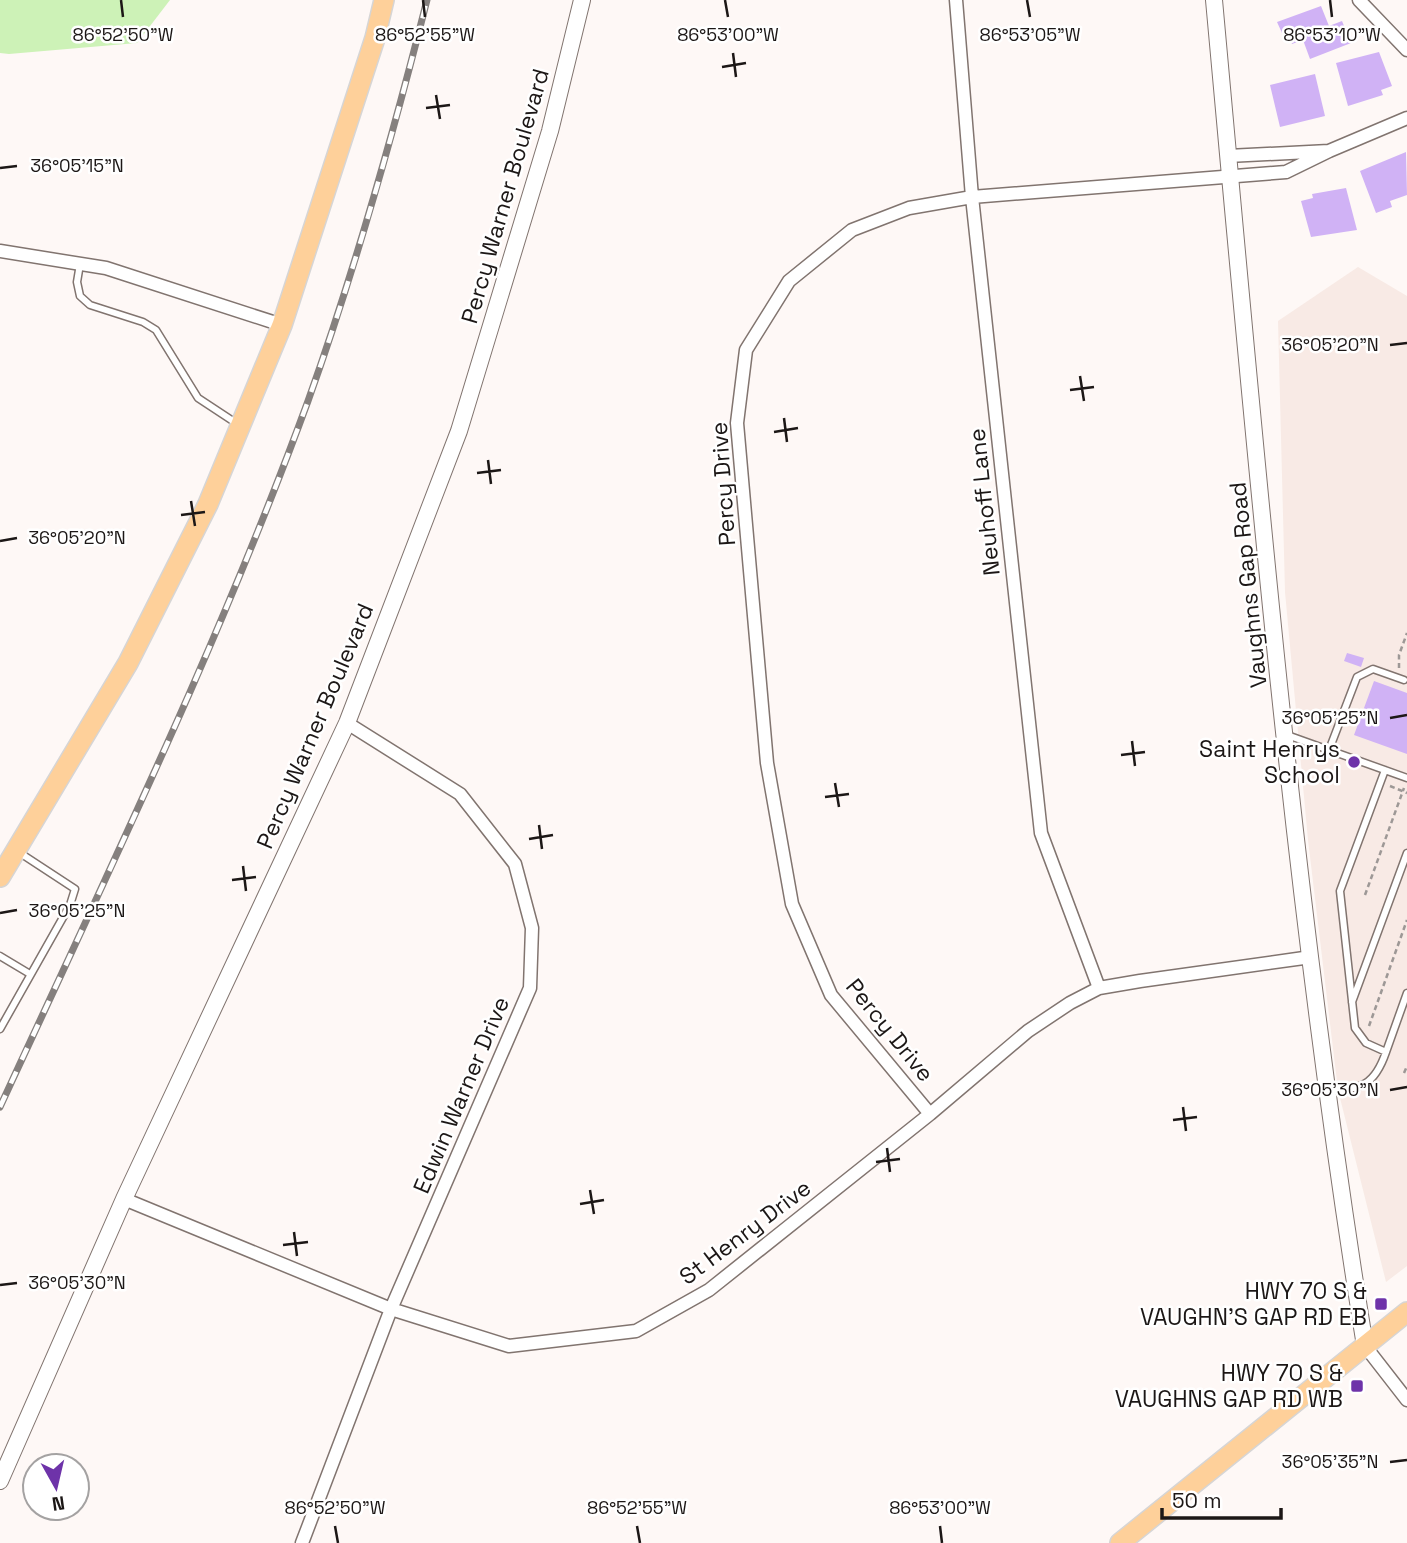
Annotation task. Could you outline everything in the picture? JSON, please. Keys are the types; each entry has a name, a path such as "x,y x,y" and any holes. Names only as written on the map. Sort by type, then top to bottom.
{"main road":[{"path":"0,877 128,663 208,504 282,325 375,38 384,0"},
{"path":"1120,1543 1407,1312"}],"street":[{"name":"Percy Warner Boulevard","path":"0,1481 124,1199 346,723 459,431 550,131 582,0"},
{"name":"Neuhoff Lane","path":"956,0 972,197 1041,833 1099,989"},
{"name":"Vaughns Gap Road","path":"1214,0 1286,735 1326,1092 1364,1346"},
{"path":"1359,0 1405,42"},
{"name":"Percy Drive","path":"930,1114 831,995 792,904 767,763 737,423 746,350 789,281 852,230 909,208 972,197 1286,173 1329,151 1407,118"},
{"path":"1228,156 1329,151"},
{"path":"0,251 106,268 282,325"},
{"name":"Edwin Warner Drive","path":"302,1543 391,1309 530,988 532,928 515,864 460,794 346,723"},
{"name":"St Henry Drive","path":"124,1199 391,1309 509,1346 636,1331 709,1290 930,1114 1028,1031 1099,989 1311,957"},
{"path":"1364,1346 1407,1399"}],"lane":[{"path":"80,264 77,282 80,296 90,305 143,322 156,330 198,398 240,426"},
{"path":"1329,750 1357,677 1373,668 1402,679"},
{"path":"1286,735 1407,780"},
{"path":"1385,770 1340,891 1355,1028 1363,1040 1386,1052"},
{"path":"0,1030 70,905 75,889 16,850"},
{"path":"1351,1003 1407,853"},
{"path":"0,956 30,974"},
{"path":"1326,1092 1368,1083 1379,1072 1407,993"}],"path":[{"path":"1402,679 1399,655 1407,633"},
{"path":"1365,895 1405,792 1407,780"},
{"path":"1380,783 1405,792"},
{"path":"1363,1040 1407,920"},
{"path":"1404,1073 1407,1066"}],"shaded area":[{"name":"Saint Henrys School","path":"1358,267 1407,296 1407,1266 1386,1282 1338,1090 1308,840 1285,592 1278,321"}],"green space":[{"path":"0,0 170,0 137,43 9,54 0,53"}],"building":[{"path":"1321,6 1329,26 1342,21 1351,43 1310,59 1303,40 1292,44 1287,31 1282,33 1277,22"},
{"path":"1379,52 1392,86 1381,90 1383,95 1348,106 1336,63"},
{"path":"1315,74 1325,116 1280,127 1270,85"},
{"path":"1406,152 1407,195 1390,201 1392,207 1376,213 1360,171"},
{"path":"1346,188 1357,230 1311,237 1301,201 1313,198 1312,194"},
{"path":"1347,653 1364,658 1361,667 1344,661"},
{"path":"1374,681 1407,693 1407,754 1354,735"}],"railway":[{"path":"0,1107 161,757 274,491 308,401 357,252 387,152 427,0"}],"place":[{"name":"Saint Henrys School","path":"1354,762"},
{"name":"HWY 70 S & VAUGHN'S GAP RD EB","path":"1381,1304"},
{"name":"HWY 70 S & VAUGHNS GAP RD WB","path":"1357,1386"}]}
